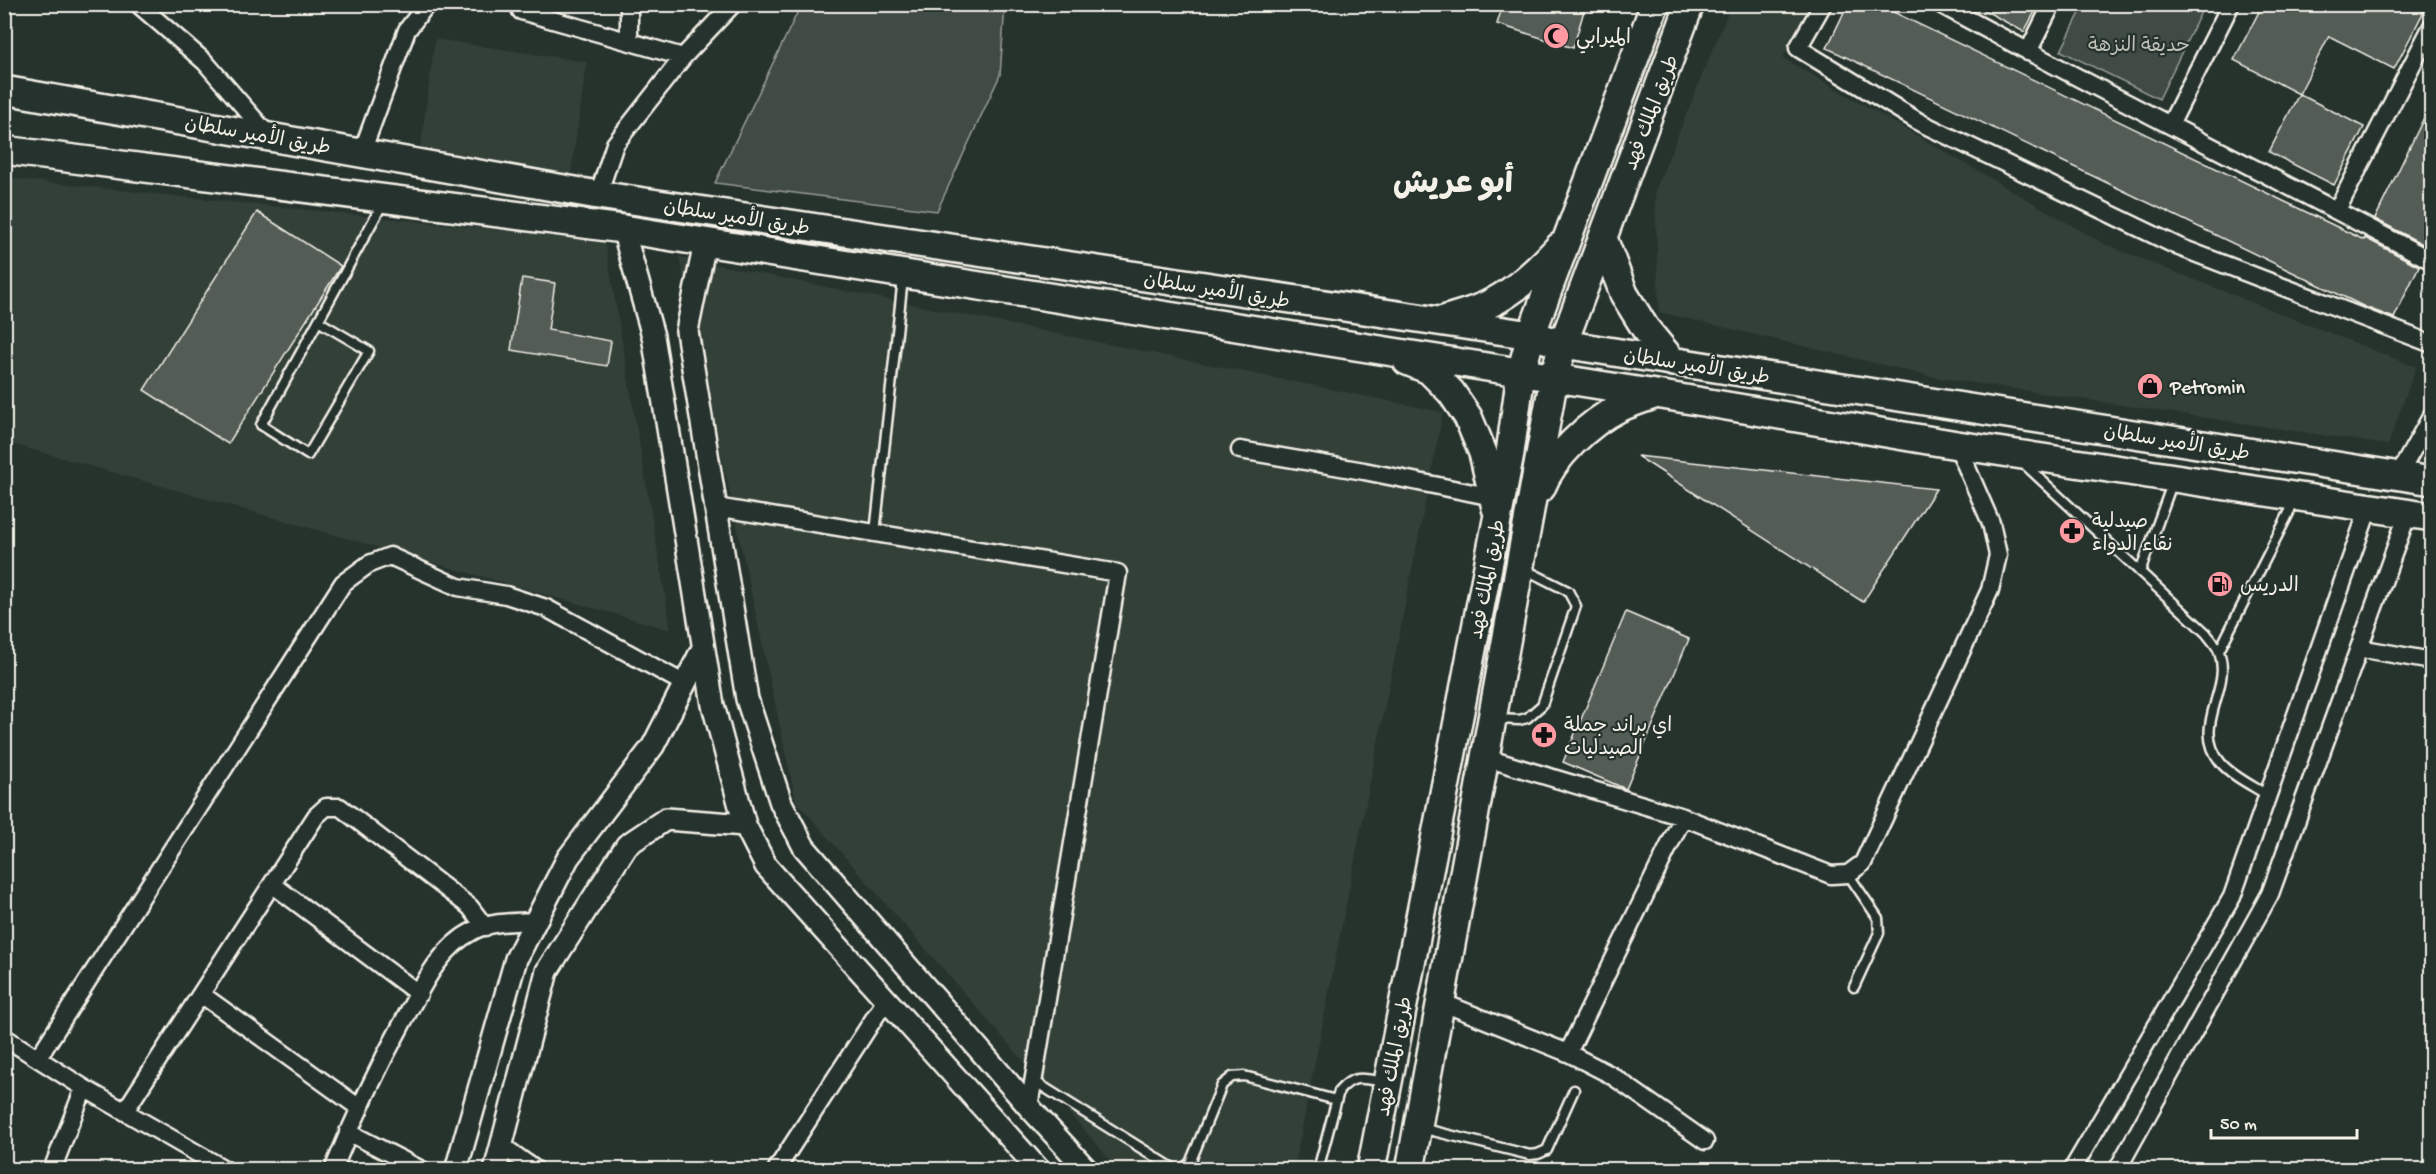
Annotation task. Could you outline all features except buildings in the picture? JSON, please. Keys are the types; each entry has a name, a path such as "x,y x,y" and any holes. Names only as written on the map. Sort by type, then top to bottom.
{"highway":[{"name":"طريق الملك فهد","path":"1371,1170 1496,505 1510,453 1521,373 1531,335 1655,4"},
{"name":"طريق الملك فهد","path":"1410,1170 1494,719 1554,378 1563,344 1690,4"},
{"name":"طريق الأمير سلطان","path":"4,90 598,195 1531,335 1563,344 2432,482"},
{"name":"طريق الأمير سلطان","path":"4,150 623,230 1656,394 1957,446 2420,515"},
{"path":"1440,322 1490,304 1514,289 1536,271 1568,238"},
{"path":"1603,238 1624,294 1645,328 1674,362"},
{"path":"1384,351 1429,370 1451,392 1468,417 1484,453 1496,505"},
{"path":"1530,517 1547,474 1572,443 1617,409 1656,394"}],"street":[{"path":"138,4 205,62 268,135"},
{"path":"362,152 407,30 427,4"},
{"path":"518,4 521,11 684,57"},
{"path":"629,4 629,41"},
{"path":"598,195 615,144 684,57 733,4"},
{"path":"1823,4 1798,48 1921,123 2179,247 2432,344"},
{"path":"1940,4 2028,52 2432,261"},
{"path":"2028,52 2052,4"},
{"path":"2170,125 2231,4"},
{"path":"2337,210 2432,26"},
{"path":"623,230 653,336 712,705 745,825 766,866 1039,1170"},
{"path":"705,243 687,331 747,699 781,803 804,847 1086,1170"},
{"path":"2398,476 2432,415"},
{"path":"668,429 702,424"},
{"path":"1486,758 1683,817 1832,875 1848,873 1863,863 1990,590 1998,555 1991,523 1957,446"},
{"path":"1240,450 1364,471 1496,505"},
{"path":"716,507 1118,573 1029,1107 1004,1130"},
{"path":"2072,1170 2232,897 2369,507"},
{"path":"2117,1170 2270,894 2359,648 2420,515"},
{"path":"38,1058 343,583 369,564 390,556 458,587 506,594 546,609 685,684"},
{"path":"456,1170 516,959 568,858 653,746 704,648"},
{"path":"2359,648 2432,661"},
{"path":"125,1111 316,816 326,807 340,807 470,908 485,927"},
{"path":"1568,1053 1683,817"},
{"path":"495,1170 547,971 627,845 666,819 745,825"},
{"path":"272,884 419,994"},
{"path":"333,1170 358,1107 430,973 451,949 474,930 506,922 536,921"},
{"path":"201,994 358,1107"},
{"path":"776,1170 886,1000"},
{"path":"1441,1002 1568,1053 1611,1075 1706,1141"},
{"path":"4,1037 84,1088 219,1168"},
{"path":"52,1170 84,1088"},
{"path":"348,1132 422,1170"},
{"path":"501,1145 536,1170"}],"lane":[{"path":"318,321 369,351 308,455 261,425 318,321 386,199"},
{"path":"875,533 903,274"},
{"path":"2012,454 2206,633 2219,651 2222,670 2209,732 2211,748 2223,765 2267,795"},
{"path":"2140,572 2174,478"},
{"path":"2219,651 2298,496"},
{"path":"1494,719 1527,718 1542,705 1576,606 1568,591 1521,567"},
{"path":"1848,873 1878,918 1879,933 1854,987"},
{"path":"1033,1080 1178,1170 1190,1162 1222,1085 1232,1077 1244,1076 1336,1100"},
{"path":"1318,1170 1339,1091 1346,1083 1356,1078 1388,1082"},
{"path":"1418,1127 1530,1155 1538,1154 1547,1150 1574,1090"}],"shaded area":[{"path":"1731,5 1811,5 1783,58 2104,244 2416,367 2388,445 1934,377 1659,312 1655,191"},
{"path":"435,39 587,62 571,173 420,151"},
{"path":"4,178 605,241 671,630 5,442"},
{"path":"679,257 1443,412 1294,1169 1118,1169 796,801"}],"green space":[{"path":"801,5 1005,5 1000,75 937,211 715,183"},
{"name":"حديقة النزهة","path":"2084,5 2185,5 2201,12 2159,99 2061,51"}],"place":[{"name":"الميرابي","path":"1556,36"},
{"name":"Petromin","path":"2150,386"},
{"name":"صيدلية نقاء الدواء","path":"2072,531"},
{"name":"الدريس","path":"2220,584"},
{"name":"اي براند جملة الصيدليات","path":"1544,735"}],"district":[{"name":"أبو عريش","path":"1453,181"}]}
